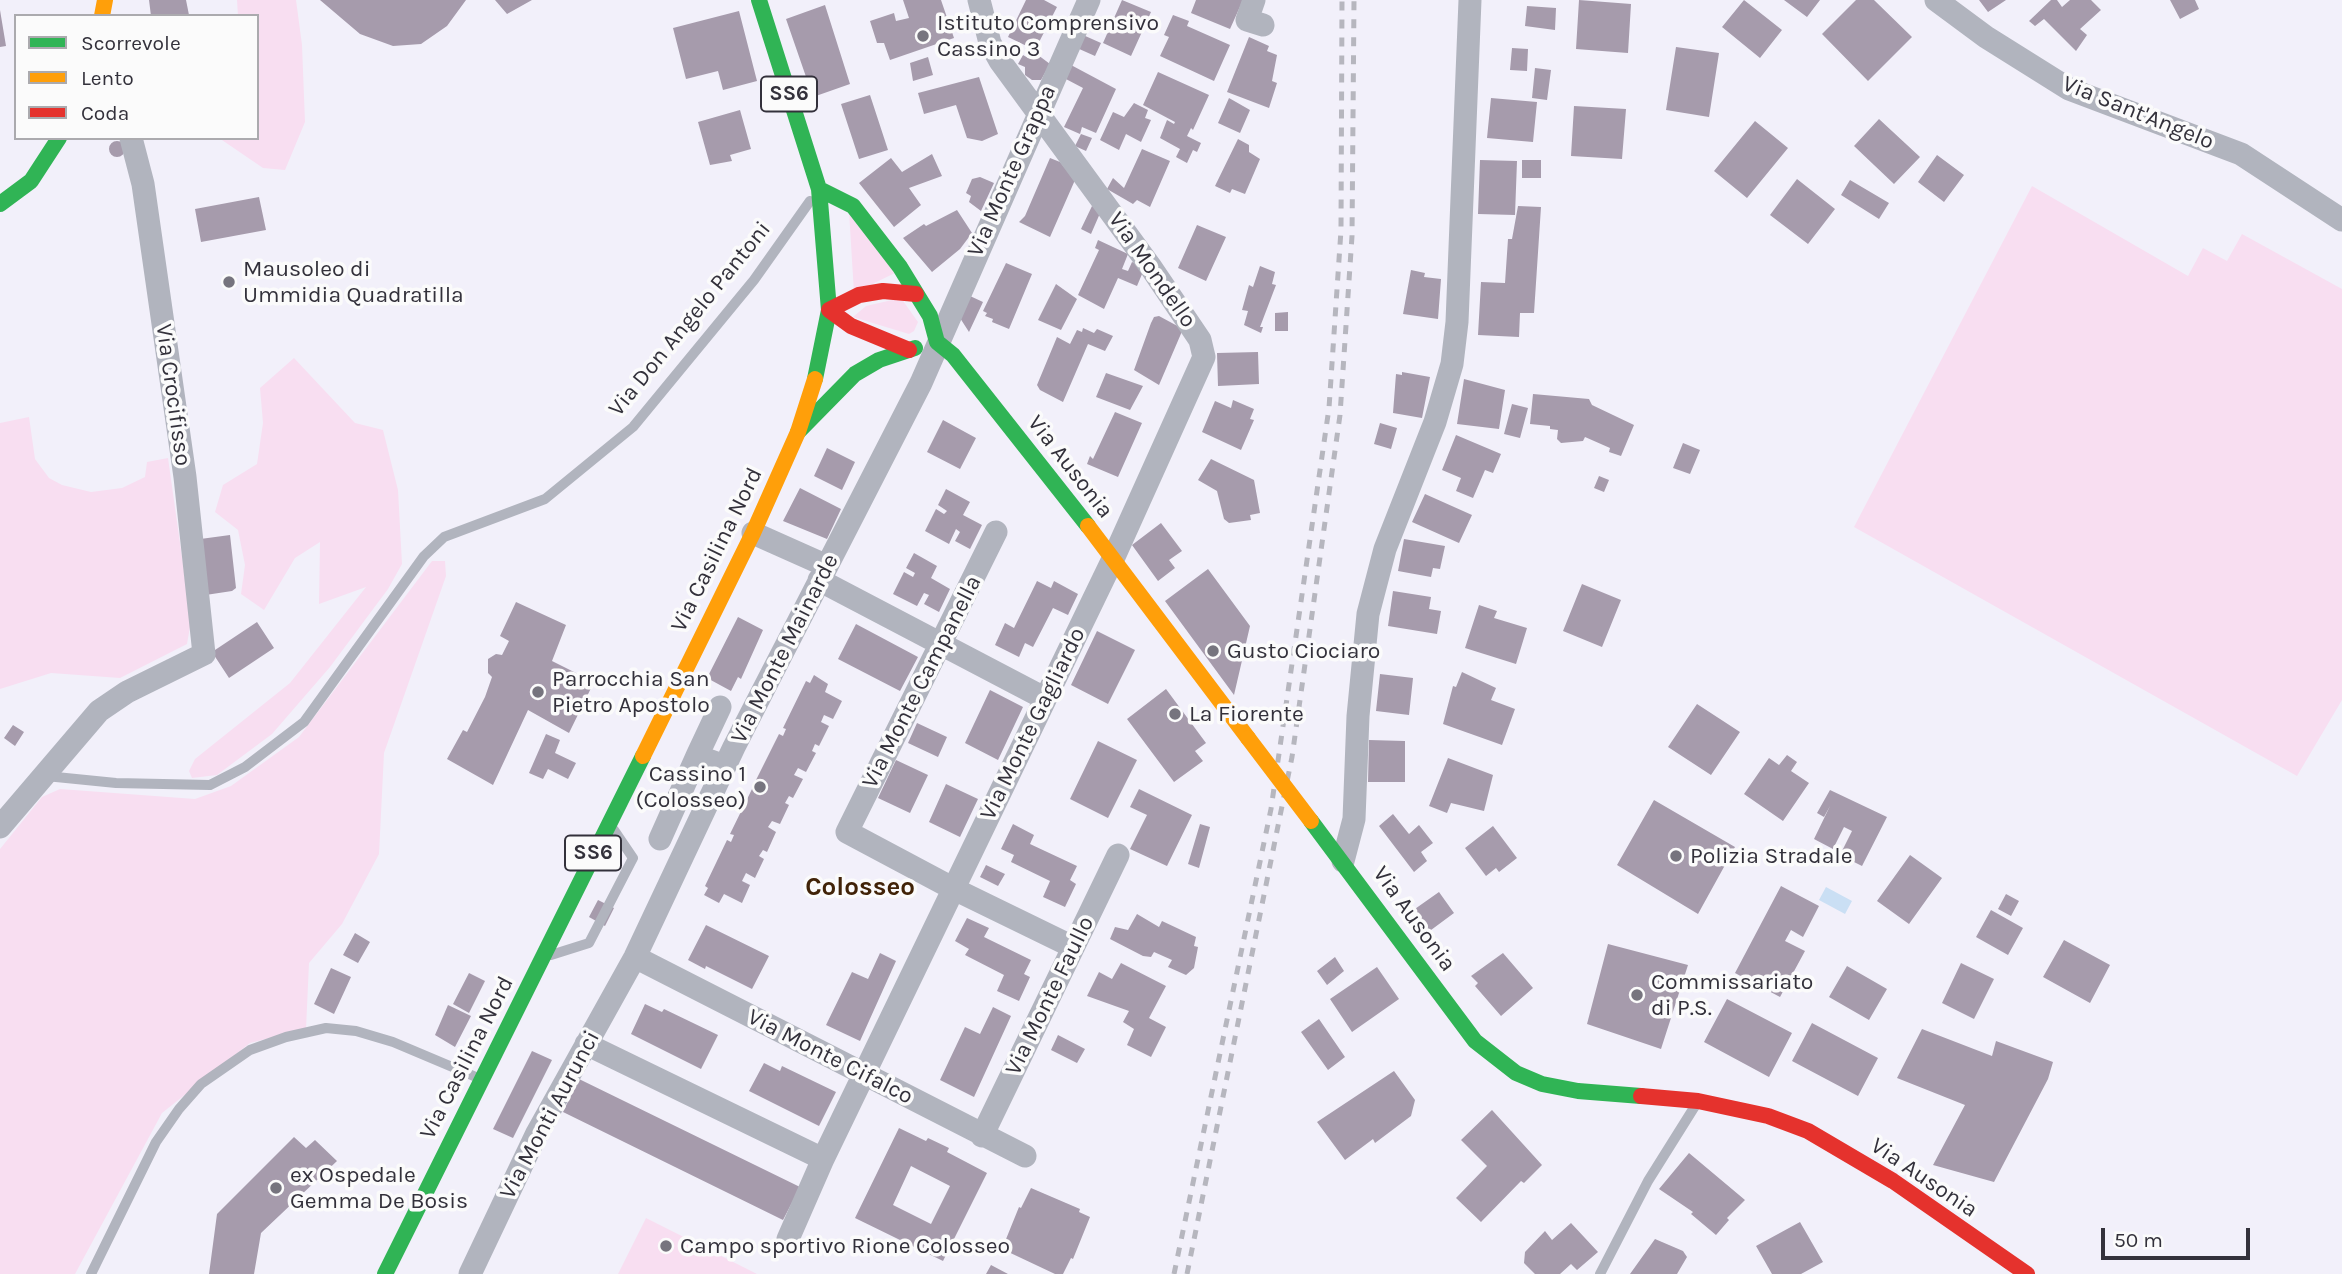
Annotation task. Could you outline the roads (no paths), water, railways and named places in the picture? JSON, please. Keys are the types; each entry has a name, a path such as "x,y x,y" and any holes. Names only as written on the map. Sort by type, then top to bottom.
{"street":[{"name":"Via Casilina Nord","path":"385,1274 753,533 798,432 821,360 829,310 819,189 760,0"},
{"name":"Via Mondello","path":"979,0 990,43 1000,61 1150,266 1204,349 1203,358 1112,559"},
{"name":"Via Monte Grappa","path":"937,342 1089,0"},
{"path":"1254,0 1247,20 1263,25"},
{"path":"1343,861 1354,819 1358,716 1368,614 1385,549 1435,422 1452,364 1458,294 1470,0"},
{"name":"Via Sant'Angelo","path":"1937,0 1986,37 2069,89 2241,153 2342,219"},
{"path":"0,204 31,181 58,140"},
{"name":"Via Crocifisso","path":"43,776 99,711 127,692 204,654 185,477 143,184 132,140"},
{"name":"Via Ausonia","path":"819,189 853,206 900,267 930,316 937,342 953,355 1112,559 1343,861 1475,1041 1517,1073 1542,1084 1578,1091 1698,1101 1768,1116 1808,1131 1893,1181 2027,1274"},
{"path":"909,350 851,326 829,310 859,295 883,291 916,294"},
{"path":"798,432 855,374 879,360 937,342"},
{"name":"Via Monte Mainarde","path":"635,957 725,766 921,383 937,342"},
{"name":"Via Monte Campanella","path":"954,889 847,831 996,532"},
{"path":"753,533 942,643 1044,698"},
{"name":"Via Monte Gagliardo","path":"788,1240 823,1159 1112,559"},
{"path":"660,839 720,707"},
{"path":"697,756 725,766"},
{"path":"0,827 43,776"},
{"name":"Via Monte Faullo","path":"982,1136 1118,855"},
{"path":"954,889 1073,947"},
{"name":"Via Monti Aurunci","path":"470,1274 537,1133 635,957"},
{"name":"Via Monte Cifalco","path":"635,957 1025,1156"},
{"path":"586,1044 823,1159"}],"lane":[{"name":"Via Don Angelo Pantoni","path":"43,776 116,783 210,785 245,767 304,722 424,556 444,537 545,499 586,469 633,427 754,280 819,189"},
{"path":"542,958 589,943 633,858 609,821"},
{"path":"91,1274 156,1142 179,1109 201,1084 250,1051 286,1037 326,1028 356,1031 393,1042 481,1079"},
{"path":"1600,1274 1648,1181 1698,1101"}],"water":[{"path":"1826,887 1852,901 1845,914 1819,900"}],"railway":[{"path":"1174,1274 1271,809 1329,408 1341,230 1342,0"},
{"path":"1187,1274 1292,757 1340,415 1352,236 1354,0"}],"place":[{"name":"Istituto Comprensivo Cassino 3","path":"923,36"},
{"name":"Mausoleo di Ummidia Quadratilla","path":"229,282"},
{"name":"Gusto Ciociaro","path":"1213,651"},
{"name":"Parrocchia San Pietro Apostolo","path":"538,692"},
{"name":"La Fiorente","path":"1175,714"},
{"name":"Cassino 1 (Colosseo)","path":"760,787"},
{"name":"Polizia Stradale","path":"1676,856"},
{"name":"Commissariato di P.S.","path":"1637,995"},
{"name":"ex Ospedale Gemma De Bosis","path":"276,1188"},
{"name":"Campo sportivo Rione Colosseo","path":"666,1246"}],"district":[{"name":"Colosseo","path":"860,888"}]}
